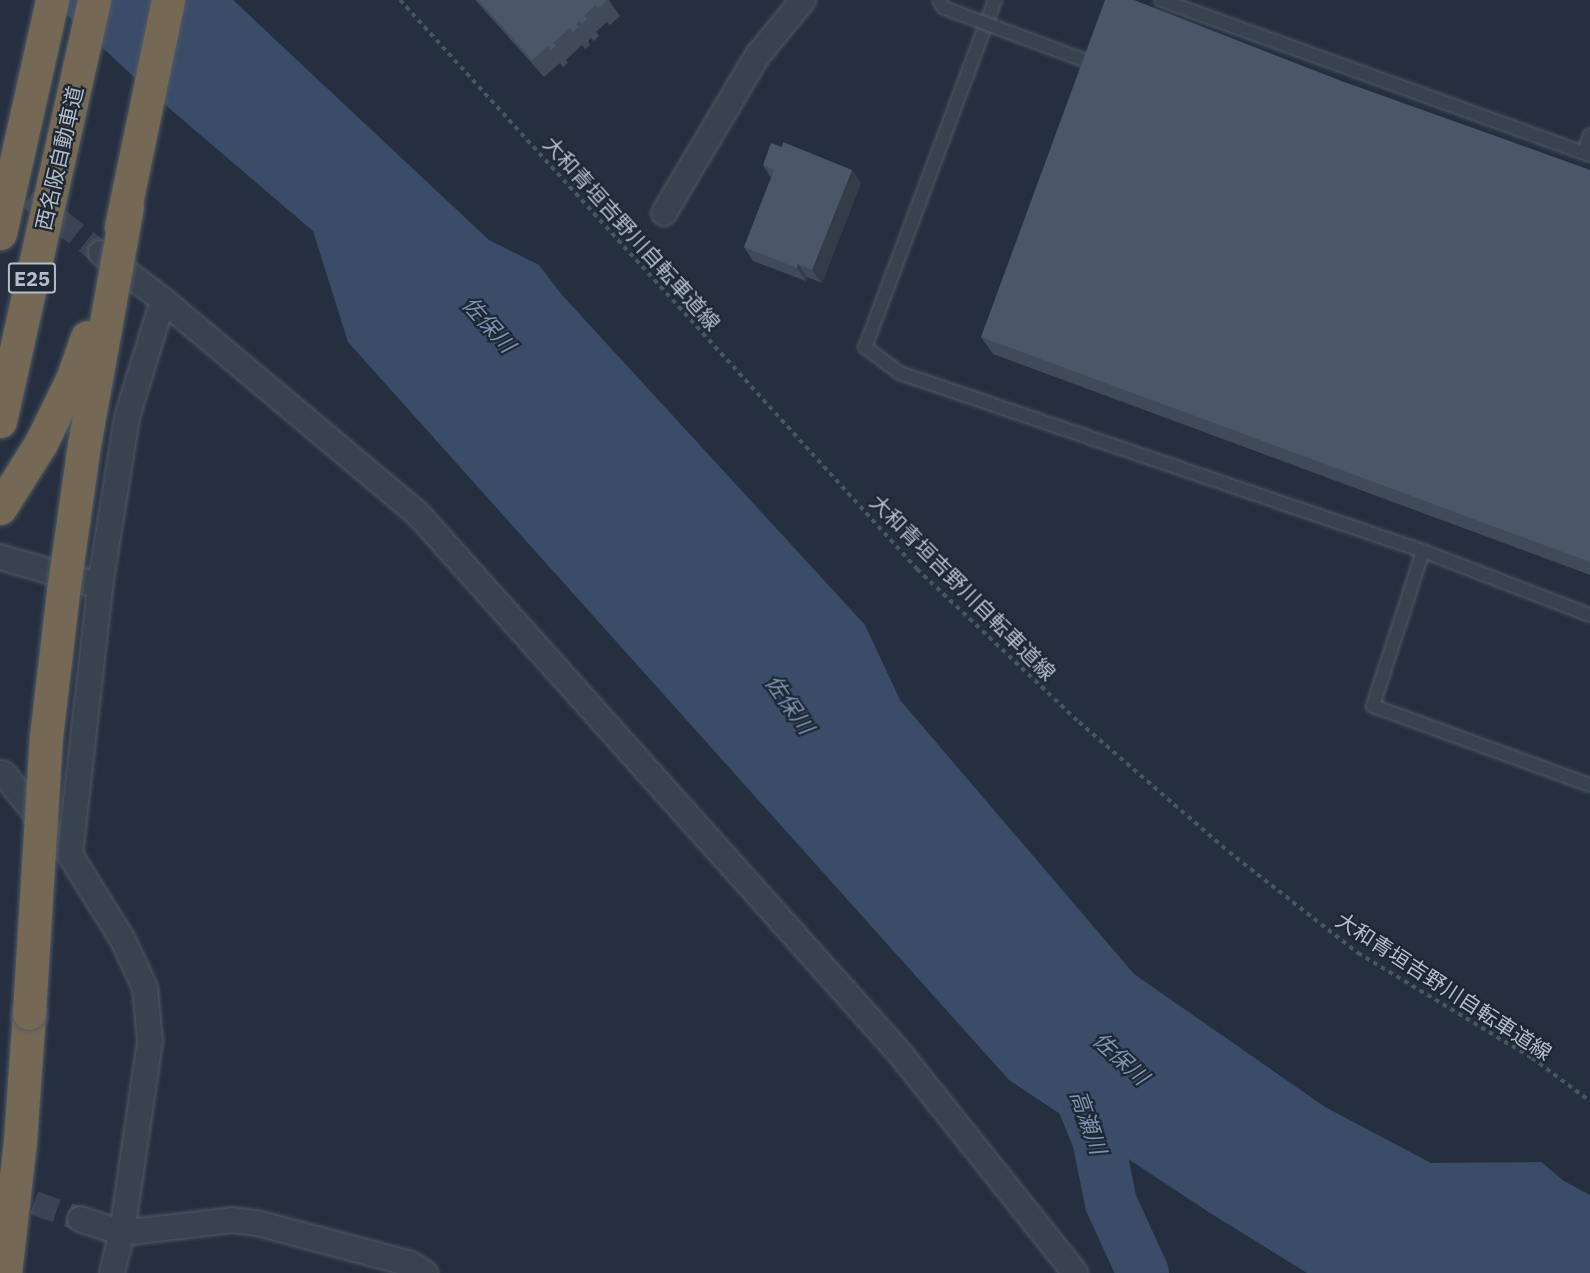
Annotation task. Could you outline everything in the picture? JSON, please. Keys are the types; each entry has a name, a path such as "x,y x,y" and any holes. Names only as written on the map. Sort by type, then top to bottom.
{"highway":[{"name":"西名阪自動車道","path":"0,233 52,0"},
{"name":"西名阪自動車道","path":"0,421 94,0"},
{"path":"5,1273 20,1142 46,737 63,592 84,446 127,207 168,0"},
{"path":"0,508 41,442 73,377 98,306 127,207"}],"street":[{"path":"664,213 758,55 803,0"},
{"path":"101,253 163,300 418,514 898,1051 1075,1273"},
{"path":"70,855 79,755 100,586 128,417 163,300"},
{"path":"0,557 100,586"},
{"path":"0,773 4,774 70,855 123,940 145,988 150,1041 122,1233 112,1273"},
{"path":"80,1219 122,1233 232,1220 257,1222 411,1264 425,1273"}],"lane":[{"path":"939,0 944,8 1099,66"},
{"path":"995,0 866,347 900,373 1423,551 1590,615"},
{"path":"1161,0 1587,153 1590,135"},
{"path":"1423,551 1373,706 1590,785"}],"path":[{"name":"大和青垣吉野川自転車道線","path":"400,0 917,569 1079,722 1229,852 1358,954 1532,1058 1590,1101"}],"water":[{"name":"佐保川","path":"51,0 233,0 489,240 539,265 562,295 865,625 900,700 1134,974 1325,1107 1431,1163 1541,1162 1564,1181 1590,1195 1590,1273 1307,1273 1210,1213 1009,1080 348,342 313,231 149,91"}],"building":[{"path":"478,0 607,0 598,8 595,5 584,16 587,19 582,24 579,21 576,24 578,27 573,32 570,28 553,43 556,46 551,50 548,46 532,60"},
{"path":"1105,0 1134,0 1344,82 1590,170 1590,562 981,337"},
{"path":"783,142 852,170 812,270 798,264 797,268 744,247 774,170 763,165 771,143 782,147"}],"waterway":[{"name":"高瀬川","path":"1071,1073 1098,1139 1111,1203 1143,1273"}],"tunnel":[{"path":"1,175 101,253"},
{"path":"0,1191 80,1219"}]}
